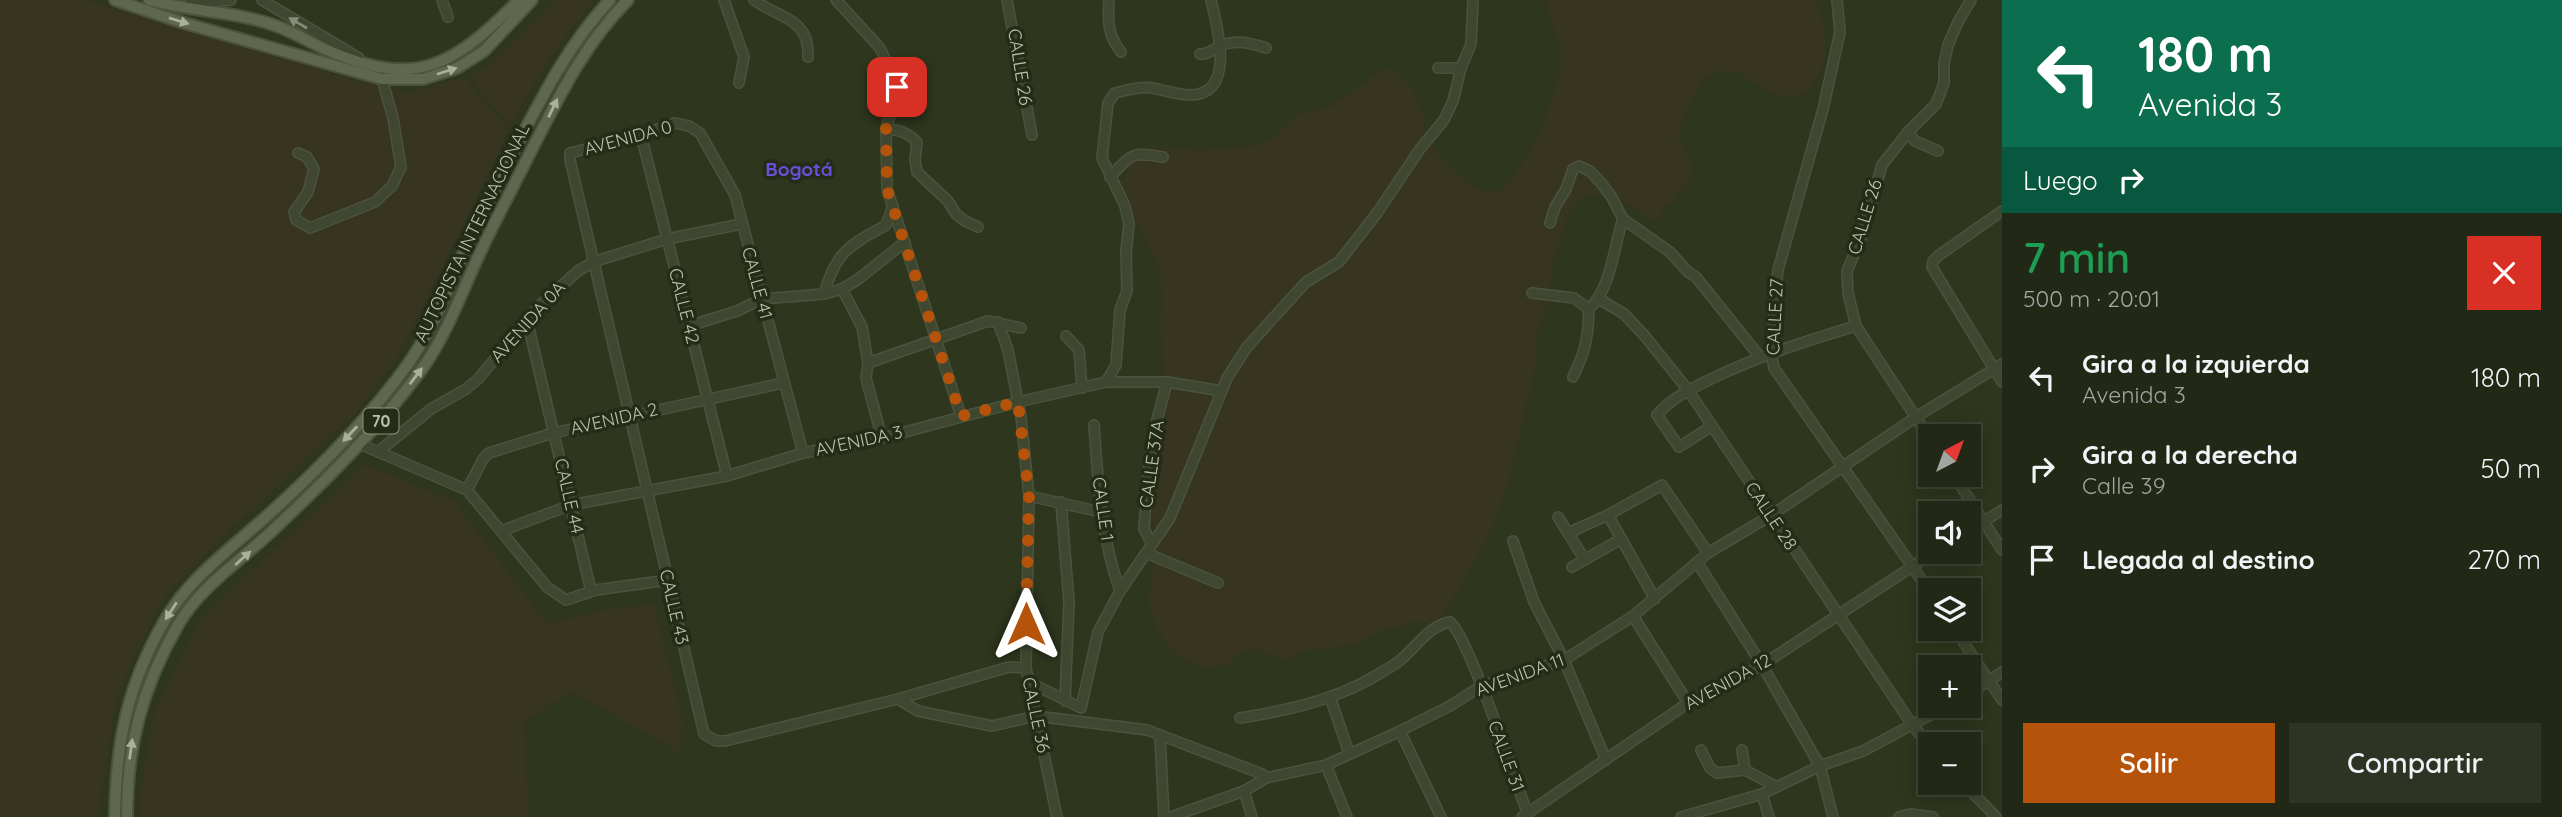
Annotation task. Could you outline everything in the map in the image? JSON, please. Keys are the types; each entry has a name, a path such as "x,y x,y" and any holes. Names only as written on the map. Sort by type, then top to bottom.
{"main road":[{"path":"115,0 235,36 380,74 424,79 457,68 484,51 532,0"},
{"path":"149,0 278,26 380,74 443,61 474,43 519,0"},
{"name":"AUTOPISTA INTERNACIONAL","path":"115,817 117,757 125,711 169,612 193,583 341,444 407,366 439,313 474,229 552,78 577,39 610,0"},
{"name":"AUTOPISTA INTERNACIONAL","path":"127,817 129,763 138,716 158,665 185,613 360,444 403,393 435,349 491,228 561,91 585,51 628,0"},
{"path":"235,36 243,35 248,29 247,21 240,17"},
{"path":"271,46 265,38 266,32 271,27 278,26"}],"street":[{"path":"190,0 231,0"},
{"path":"262,0 380,74 393,118 401,167 392,186 374,202 310,228 296,220 294,212 308,192 314,169 307,157 298,153"},
{"path":"442,0 448,18"},
{"path":"724,0 744,57 739,83"},
{"path":"754,0 799,27 808,37 808,57"},
{"name":"CALLE 26","path":"1007,0 1032,135"},
{"path":"1109,0 1107,26 1112,40 1121,52"},
{"path":"1105,382 1115,365 1120,310 1126,291 1129,225 1125,205 1102,158 1110,97 1115,93 1149,87 1193,95 1212,87 1217,78 1222,45 1211,0"},
{"path":"1080,721 1098,632 1120,591 1170,518 1227,378 1247,347 1306,282 1339,262 1444,120 1453,101 1461,68 1471,44 1473,0"},
{"name":"CALLE 27","path":"1837,0 1840,32 1824,109 1777,270 1770,352 1774,368 1921,578"},
{"name":"CALLE 26","path":"1920,424 1856,326 1848,293 1847,271 1862,236 1880,170 1908,132 1936,104 1944,83 1948,45 1971,0"},
{"path":"840,4 880,48 895,80 895,96 886,129 887,189 961,416"},
{"path":"1200,54 1209,54 1222,45 1244,41 1266,48"},
{"path":"1438,68 1461,68"},
{"name":"AVENIDA 0","path":"569,156 675,123 690,126"},
{"name":"CALLE 41","path":"690,126 700,133 735,195 803,453"},
{"path":"886,129 909,134 917,142 917,172 948,201 956,214 978,227"},
{"path":"1908,132 1915,141 1938,151"},
{"name":"CALLE 42","path":"641,135 727,476"},
{"path":"1111,177 1136,153 1163,157"},
{"name":"CALLE 43","path":"569,156 704,734 716,741 725,741 898,699 1009,667 1026,668"},
{"path":"1550,223 1573,169 1579,166 1590,171 1611,196 1623,219 1670,252 1696,277 1759,357"},
{"path":"824,293 833,264 859,241 886,225 893,204"},
{"path":"2000,217 1938,256 1932,267 1998,367 2002,382"},
{"path":"1573,377 1584,356 1589,334 1589,309 1599,299 1623,219"},
{"name":"AVENIDA 0A","path":"378,452 431,410 478,379 561,284 593,262 667,239 741,224"},
{"path":"689,326 737,311 762,299 842,289 905,242"},
{"path":"842,289 862,327 868,363 866,378 883,438"},
{"path":"1532,293 1574,298 1589,309"},
{"name":"CALLE 28","path":"1599,299 1624,314 1688,390 1770,516 1918,732"},
{"name":"CALLE 44","path":"527,320 591,591"},
{"path":"868,363 988,321 1021,328"},
{"name":"CALLE 36","path":"998,322 1008,350 1018,402 1029,496 1026,668 1057,817"},
{"path":"1712,426 1679,447 1658,419 1658,412 1688,390 1770,352 1856,326"},
{"path":"1066,336 1079,350 1083,388"},
{"name":"AVENIDA 11","path":"1171,817 1244,791 1266,778 1326,765 1450,706 1480,687 1564,660 1633,616 1708,554 1770,516 1916,417 1998,367"},
{"name":"AVENIDA 3","path":"500,531 571,505 727,476 803,453 883,438 961,416 1105,382 1167,382 1222,391"},
{"name":"CALLE 37A","path":"1153,544 1144,529 1148,475 1153,435 1167,382"},
{"name":"AVENIDA 2","path":"467,490 489,453 554,433 629,415 783,383"},
{"name":"CALLE 1","path":"1094,425 1101,512 1120,591"},
{"path":"360,444 467,490 547,587 566,600 591,591 668,580"},
{"path":"1568,533 1608,515 1662,485 1708,554"},
{"path":"1961,487 2002,550"},
{"path":"1029,496 1101,512"},
{"path":"1061,502 1069,602 1065,701"},
{"path":"1981,524 2002,510"},
{"path":"1608,515 1655,599"},
{"path":"1558,517 1585,559"},
{"path":"1572,567 1621,539"},
{"path":"1513,541 1534,602 1564,660 1606,760"},
{"path":"1146,554 1218,583"},
{"path":"1697,562 1762,665 1820,766 1833,817"},
{"name":"AVENIDA 12","path":"1526,815 1688,703 1762,665 1918,563"},
{"path":"1633,616 1688,703"},
{"name":"CALLE 31","path":"1330,697 1368,680 1400,661 1426,636 1446,622 1453,624 1480,687 1526,815"},
{"path":"1963,641 2002,699"},
{"path":"1981,687 2002,672"},
{"path":"1029,682 1081,708"},
{"path":"1240,718 1276,712 1330,697 1349,753"},
{"path":"898,699 918,711 992,726 1036,716 1147,730 1251,769 1266,778"},
{"path":"1681,817 1713,813 1762,794 1820,766 1863,751 1927,718"},
{"path":"1400,731 1441,817"},
{"path":"1160,735 1164,817"},
{"path":"1700,750 1710,768 1717,773 1745,770 1777,787"},
{"path":"1742,750 1745,770"},
{"path":"1326,765 1347,817"},
{"path":"1244,791 1252,817"},
{"path":"1762,794 1769,817"},
{"path":"1975,795 1996,817"},
{"path":"1899,817 1910,814 1933,817"}],"shaded area":[{"path":"0,0 87,0 406,93 464,77 509,131 399,355 357,412 223,537 166,595 138,647 116,701 98,817 0,817"},
{"path":"556,0 595,0 549,61 511,127 468,77 491,62"},
{"path":"1548,0 1816,0 1826,36 1825,56 1820,73 1809,90 1796,97 1783,97 1730,71 1718,72 1703,83 1687,111 1678,139 1691,160 1693,175 1674,200 1664,207 1661,220 1652,220 1622,200 1600,195 1589,195 1575,204 1568,215 1553,264 1547,304 1537,336 1537,362 1508,483 1493,527 1479,555 1436,622 1412,622 1375,633 1359,644 1306,651 1291,658 1273,658 1264,651 1250,649 1236,655 1229,664 1210,669 1188,662 1173,652 1157,629 1148,599 1154,564 1154,525 1149,497 1164,384 1160,325 1162,294 1157,263 1127,205 1122,184 1131,160 1150,150 1251,146 1271,139 1297,114 1330,107 1374,75 1389,68 1407,83 1415,94 1424,118 1426,133 1442,159 1483,192 1501,190 1516,173 1538,137 1558,80 1560,50 1547,7"},
{"path":"365,464 454,501 548,624 602,610 654,604 683,720 680,753 573,692 525,720 528,817 139,817 140,793 154,712 203,616"}],"district":[{"name":"Bogotá","path":"799,169"}],"route":[{"path":"897,87 886,129 887,189 961,416 1018,402 1029,496 1026,624"}]}
